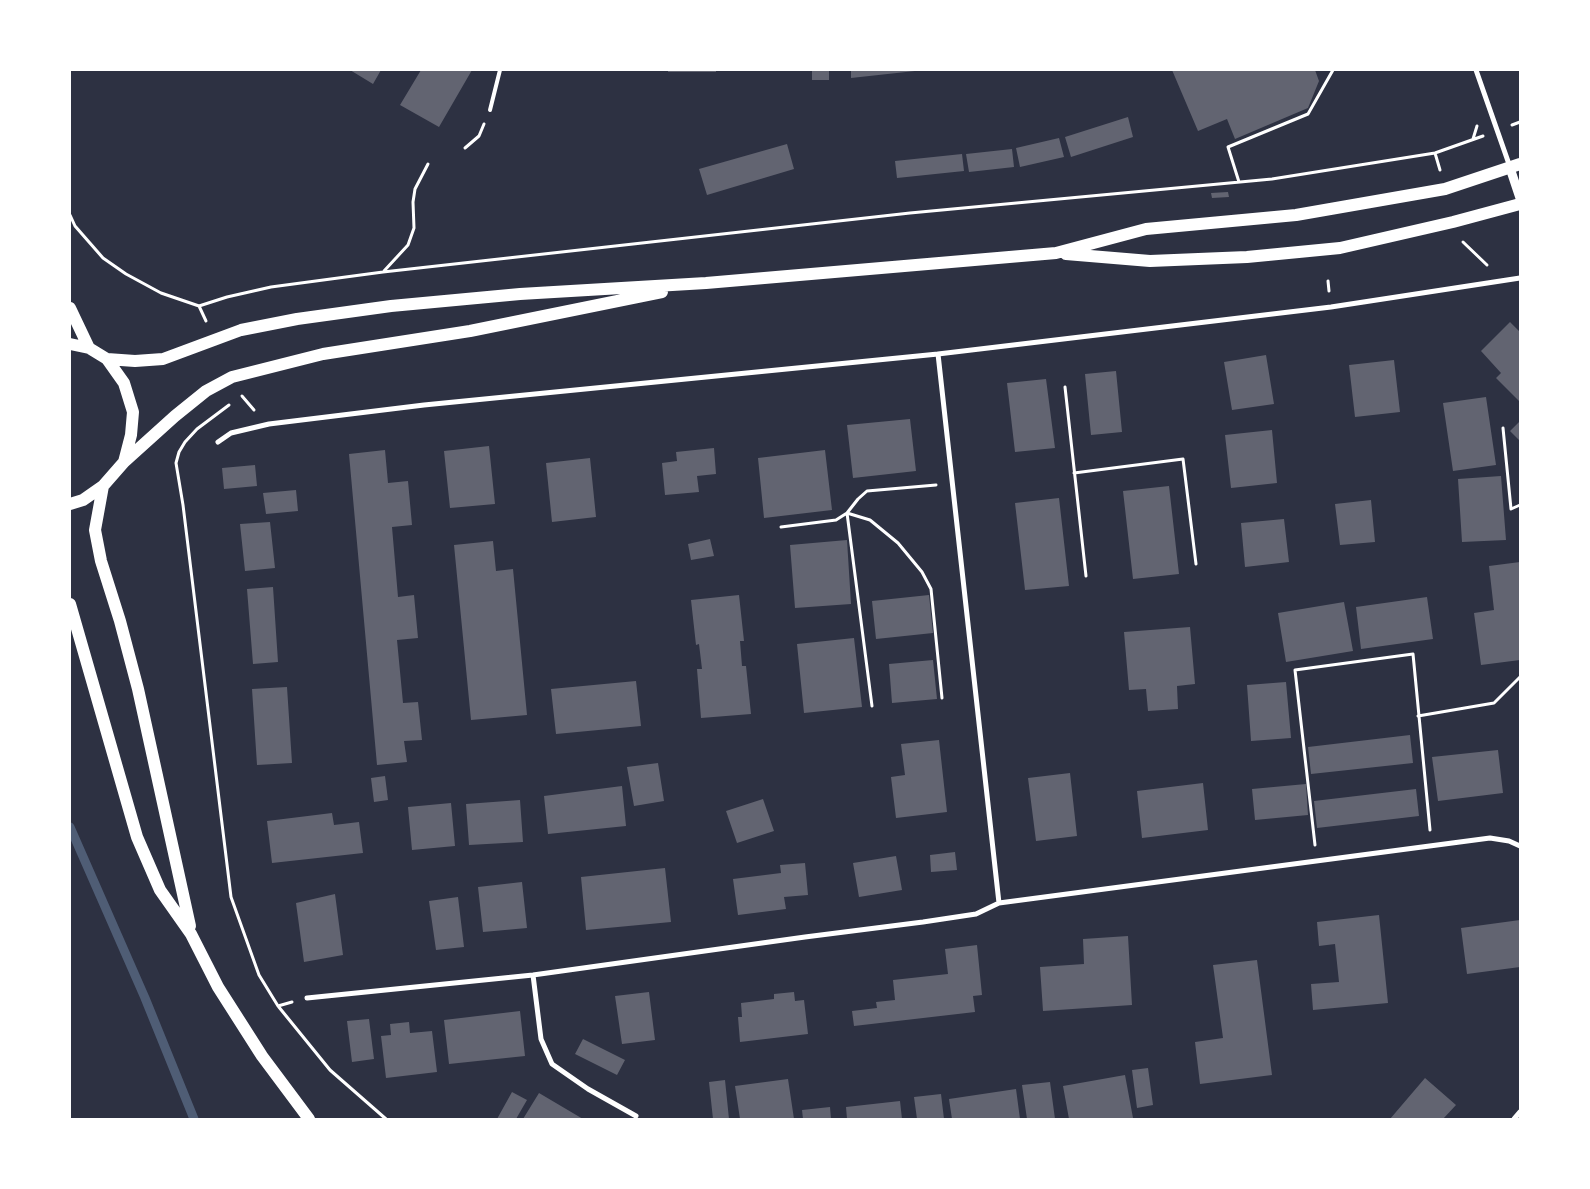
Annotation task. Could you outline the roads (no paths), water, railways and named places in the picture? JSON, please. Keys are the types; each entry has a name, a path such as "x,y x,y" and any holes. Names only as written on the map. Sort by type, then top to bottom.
{"main road":[{"path":"107,359 163,360 242,330 297,319 391,306 520,294 706,283 1056,253 1146,230 1296,215 1445,188 1515,166"},
{"path":"1056,253 1150,261 1246,257 1340,248 1453,222 1520,204"},
{"path":"70,504 83,500 103,486 124,462 175,416 206,391 232,377 323,354 470,331 706,283"},
{"path":"70,308 89,348"},
{"path":"70,344 89,348 107,359 124,383 134,412 132,435 124,462"},
{"path":"103,486 95,530 101,561 120,621 138,690 191,934"},
{"path":"70,604 137,837 160,890 191,934 218,987 262,1056 309,1119"}],"street":[{"path":"1476,70 1497,131 1515,166 1520,198"},
{"path":"218,442 231,433 269,424 424,405 938,354 1331,306 1520,278"},
{"path":"938,354 999,903"},
{"path":"307,998 533,975 976,914 999,903 1431,845 1490,838 1509,841 1520,846"},
{"path":"533,975 541,1039 552,1064 588,1089 636,1116"},
{"path":"1514,1119 1520,1112"}],"lane":[{"path":"490,110 500,70"}],"waterway":[{"path":"70,827 145,998 194,1119"}]}
